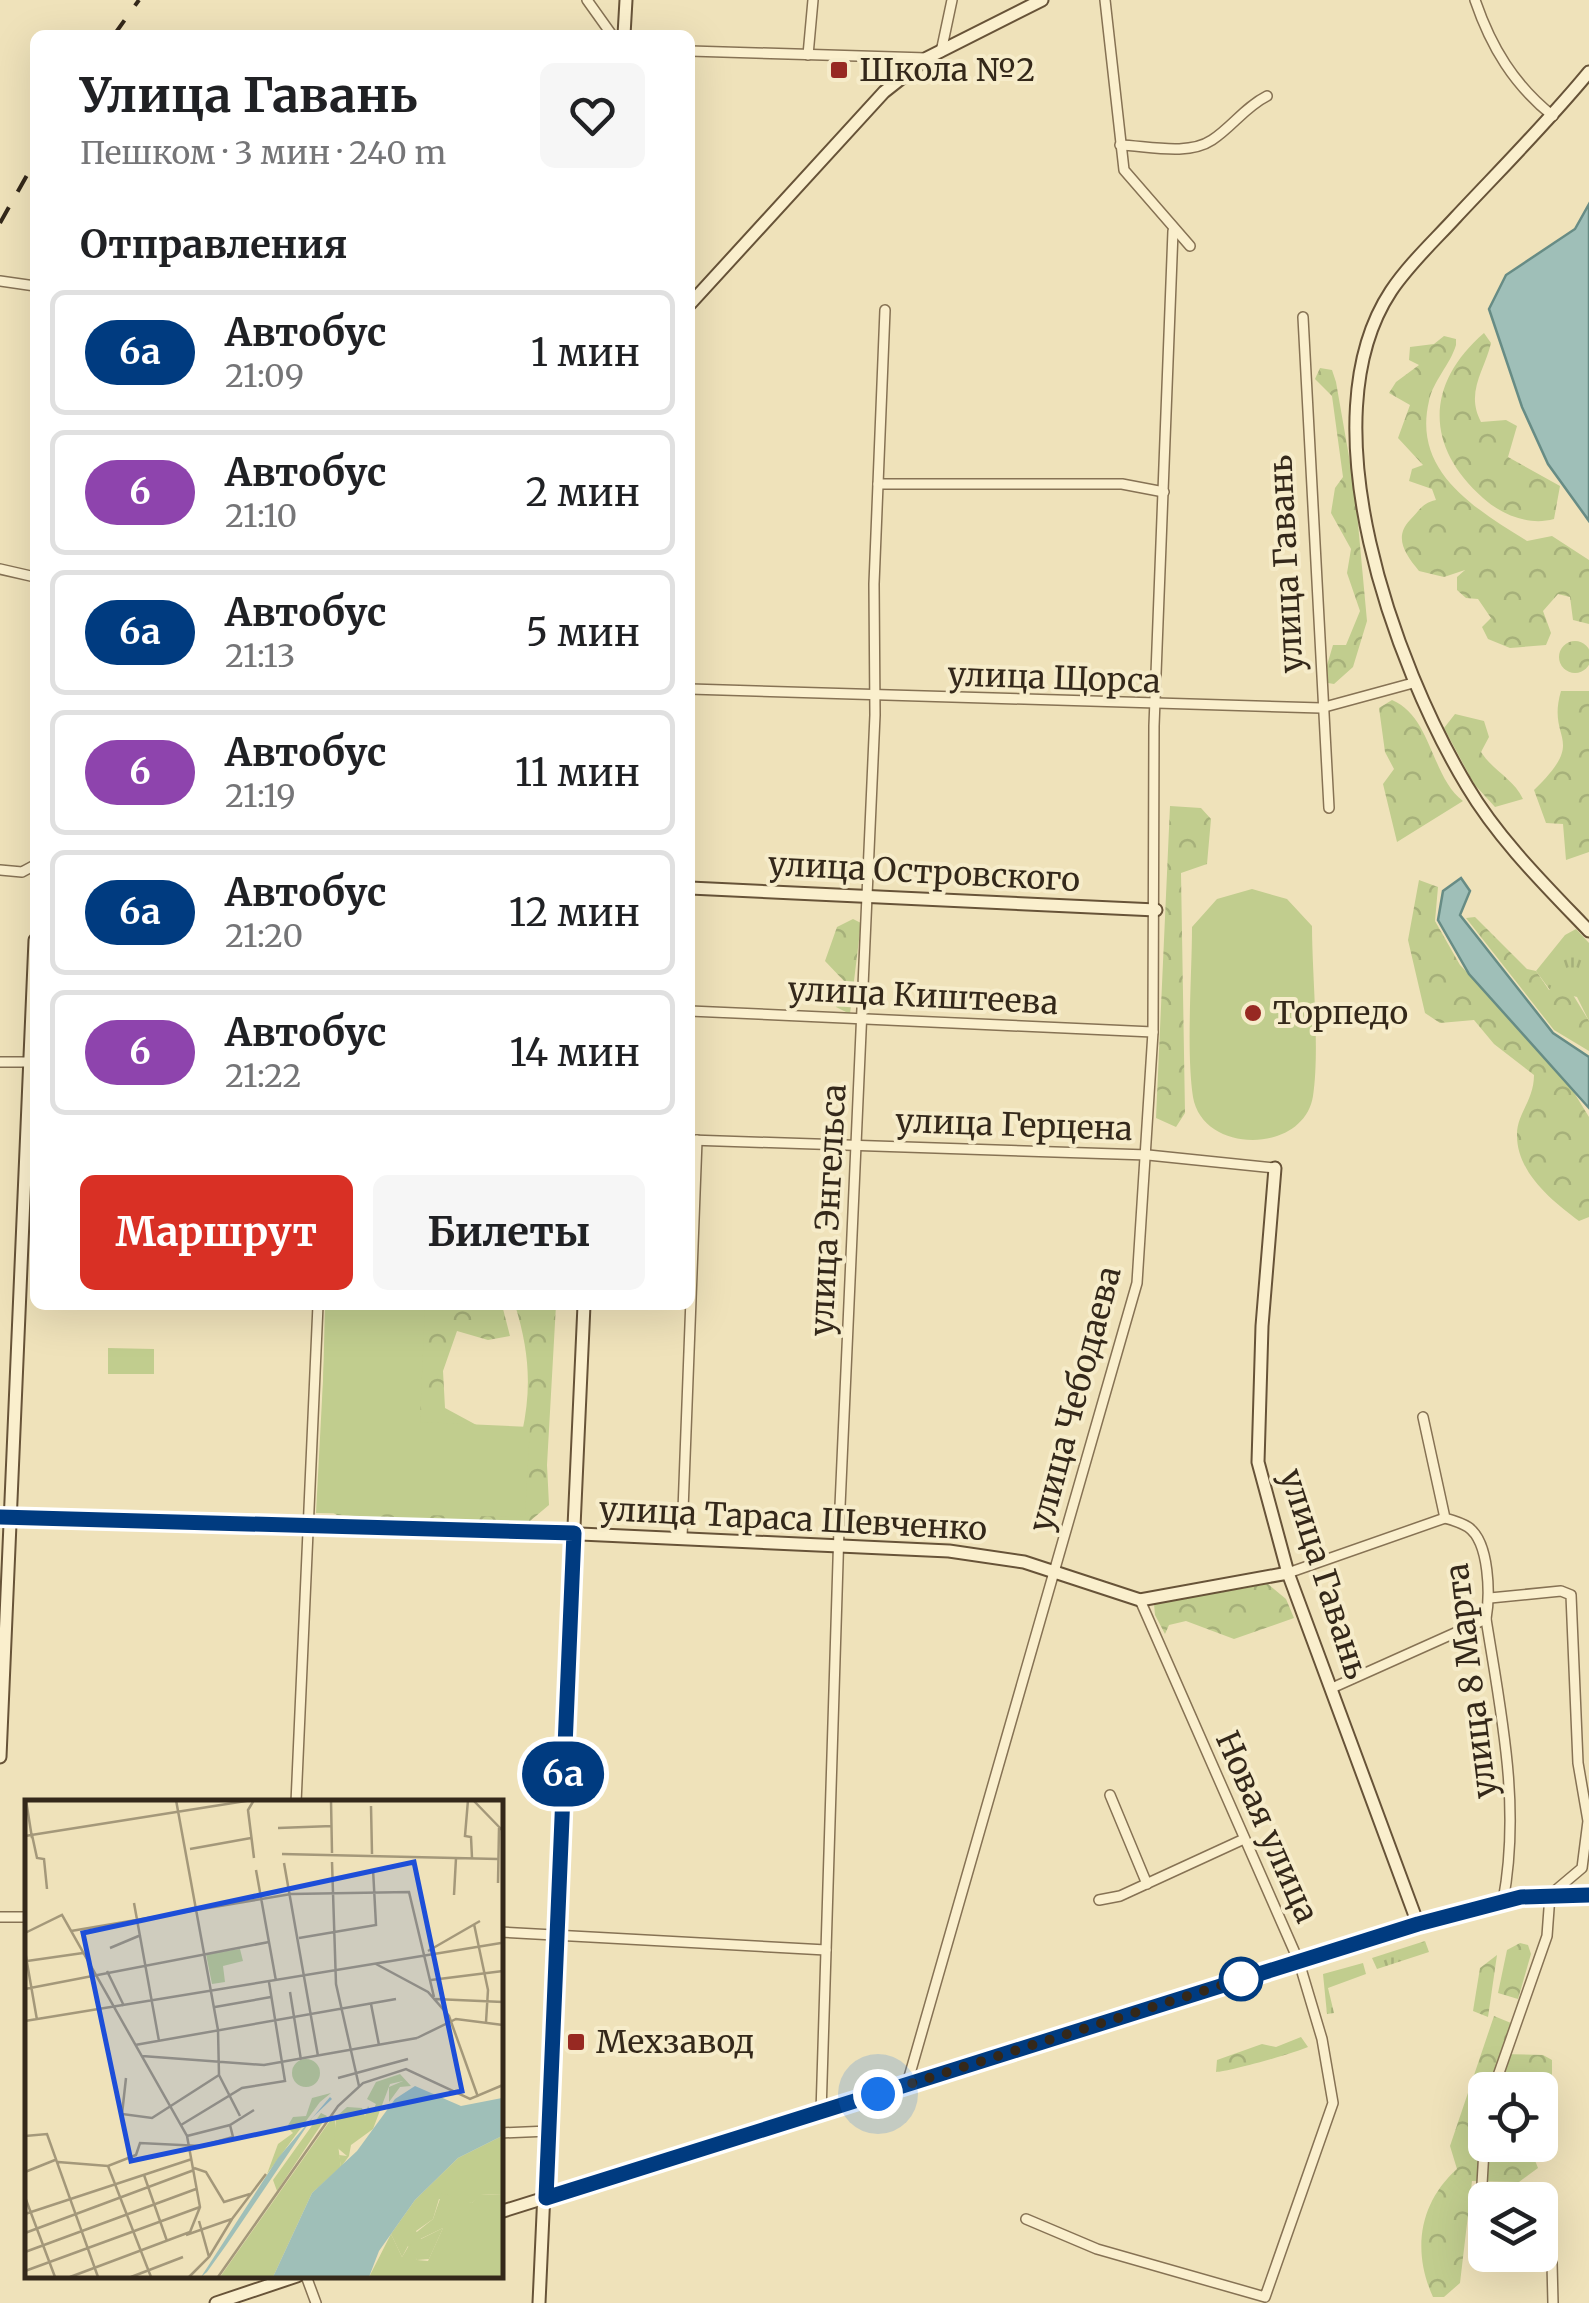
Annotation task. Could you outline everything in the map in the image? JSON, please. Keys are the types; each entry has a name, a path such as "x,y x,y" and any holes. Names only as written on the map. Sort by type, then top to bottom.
{"street":[{"path":"587,0 608,30"},
{"path":"624,30 626,0"},
{"path":"808,55 813,0"},
{"path":"941,52 952,0"},
{"path":"695,299 884,92 927,58 1042,0"},
{"path":"1105,0 1124,170 1173,231 1190,246"},
{"path":"1475,0 1502,62 1530,98 1553,116"},
{"path":"695,52 927,58"},
{"path":"1589,72 1391,291 1366,344 1356,429 1361,479 1386,610 1413,683 1468,788 1512,847 1589,931"},
{"path":"1120,145 1194,148 1214,139 1248,105 1267,96"},
{"name":"улица Чебодаева","path":"907,2084 1137,1283 1153,1032 1156,706 1173,231"},
{"path":"0,281 30,285"},
{"name":"улица Энгельса","path":"821,2112 876,698 885,310"},
{"name":"улица Гавань","path":"1303,317 1329,808"},
{"path":"878,484 1122,484 1164,492"},
{"path":"0,569 30,576"},
{"name":"улица Щорса","path":"695,689 876,698 1321,708 1413,683"},
{"path":"0,870 22,872 30,868"},
{"name":"улица Островского","path":"695,888 1156,910"},
{"name":"улица Киштеева","path":"695,1011 1153,1032"},
{"path":"0,1062 30,1062"},
{"path":"0,1758 6,1518 30,1113"},
{"name":"улица Герцена","path":"695,1140 1148,1155 1275,1168"},
{"name":"улица Гавань","path":"1275,1168 1262,1326 1258,1462 1288,1573 1418,1924"},
{"path":"296,1800 318,1310"},
{"path":"540,2303 584,1310"},
{"path":"682,1537 688,1310"},
{"name":"улица 8 Марта","path":"1423,1417 1445,1518 1470,1528 1480,1544 1490,1598 1486,1619 1512,1801 1510,1860 1502,1901"},
{"name":"улица Тараса Шевченко","path":"6,1518 574,1533 949,1551 1055,1570 1140,1600 1288,1573 1445,1518"},
{"path":"1490,1598 1561,1591 1571,1595 1578,1763 1588,1822 1582,1868 1550,1896 1547,1936 1500,2072"},
{"name":"Новая улица","path":"1026,2219 1097,2250 1265,2297 1333,2103 1319,2024 1299,1962 1140,1600"},
{"path":"1332,1688 1486,1619"},
{"path":"1110,1795 1147,1884"},
{"path":"1100,1900 1147,1884 1244,1839"},
{"path":"502,2211 1418,1924 1502,1901 1589,1895"},
{"path":"0,1916 25,1918"},
{"path":"502,1932 826,1950"},
{"path":"502,2133 549,2131"},
{"path":"1552,2272 1552,2303"},
{"path":"216,2303 291,2278"},
{"path":"307,2278 316,2303"}],"green space":[{"path":"1484,333 1491,343 1476,391 1481,422 1506,420 1517,426 1508,457 1560,486 1554,519 1526,520 1490,504 1464,478 1442,437 1442,394 1451,373"},
{"path":"1444,336 1456,339 1456,345 1431,394 1426,426 1439,468 1469,501 1527,541 1552,536 1589,560 1589,624 1573,620 1570,597 1558,594 1543,611 1551,633 1546,645 1510,648 1488,639 1482,627 1491,618 1478,599 1466,598 1457,590 1457,577 1465,570 1444,577 1419,571 1403,545 1405,526 1424,505 1436,500 1432,489 1409,481 1412,469 1423,465 1398,438 1410,405 1389,393 1396,382 1419,365 1409,360 1410,347 1434,344"},
{"path":"1320,368 1332,370 1336,382 1355,491 1367,621 1353,667 1334,684 1322,682 1333,645 1346,645 1360,611 1347,573 1351,549 1331,513 1335,488 1343,477 1332,396 1315,379"},
{"path":"1575,641 1589,651 1586,668 1575,673 1564,668 1559,657 1564,646"},
{"path":"1561,691 1589,691 1589,852 1566,860 1563,824 1546,823 1534,790 1550,773 1563,749 1558,721"},
{"path":"1392,700 1415,720 1444,777 1463,801 1397,842 1383,784 1394,769 1385,752 1379,708"},
{"path":"1455,714 1484,721 1489,737 1481,752 1523,799 1495,807 1474,784 1444,728"},
{"path":"1170,806 1201,808 1211,819 1207,864 1181,873 1185,1113 1176,1127 1156,1118"},
{"path":"1419,880 1438,887 1435,921 1460,965 1557,1065 1589,1117 1589,1217 1579,1221 1558,1204 1522,1161 1517,1134 1534,1075 1494,1044 1474,1020 1440,1023 1425,1013 1408,940"},
{"name":"Торпедо","path":"1252,889 1287,899 1312,926 1316,1035 1313,1096 1306,1115 1292,1129 1253,1140 1215,1129 1201,1116 1193,1097 1190,1036 1192,927 1217,899"},
{"path":"1475,917 1527,969 1536,971 1549,990 1567,985 1589,1021 1589,1051 1554,1030 1466,918"},
{"path":"853,919 861,923 850,1014 836,1007 844,981 825,961 837,927"},
{"path":"1576,929 1589,943 1589,1021 1577,997 1550,990 1536,971 1565,935"},
{"path":"325,1310 503,1310 510,1336 488,1340 457,1331 443,1371 445,1408 482,1428 522,1433 528,1369 516,1310 556,1310 547,1465 549,1505 524,1526 337,1515 320,1505"},
{"path":"327,1310 425,1310 420,1422 530,1427 525,1517 316,1513"},
{"path":"108,1348 154,1349 154,1374 108,1374"},
{"path":"1268,1584 1286,1599 1294,1618 1234,1639 1186,1621 1169,1625 1165,1634 1155,1615 1154,1604"},
{"path":"1425,1941 1429,1952 1377,1969 1372,1958"},
{"path":"1520,1943 1528,1945 1531,1954 1518,1999 1498,1993 1507,1950"},
{"path":"1497,1955 1488,2017 1473,2011 1480,1968"},
{"path":"1363,1963 1366,1974 1328,1988 1334,2013 1327,2014 1323,1974"},
{"path":"1494,2016 1511,2023 1501,2054 1543,2055 1552,2060 1552,2072 1475,2072"},
{"path":"1301,2037 1308,2047 1216,2072 1217,2060 1262,2044 1276,2047"},
{"path":"1468,2093 1468,2162 1536,2162 1538,2168 1519,2182 1468,2182 1460,2283 1444,2297 1433,2297 1421,2245 1434,2197 1457,2169 1450,2146"}],"water":[{"path":"1589,204 1589,521 1548,464 1522,407 1489,309 1506,275 1575,229"},
{"path":"1461,878 1470,891 1460,915 1553,1033 1589,1057 1589,1108 1469,974 1438,920 1443,891"}],"railway":[{"path":"118,30 139,0"},
{"path":"0,223 30,170"}],"bus line":[{"name":"6а","path":"0,1517 574,1533 546,2198 1418,1924 1521,1897 1589,1895"}],"place":[{"name":"Школа №2","path":"839,70"},
{"name":"Торпедо","path":"1253,1013"},
{"name":"Мехзавод","path":"576,2042"}],"route":[{"path":"878,2094 1244,1978 1241,1979"}]}
